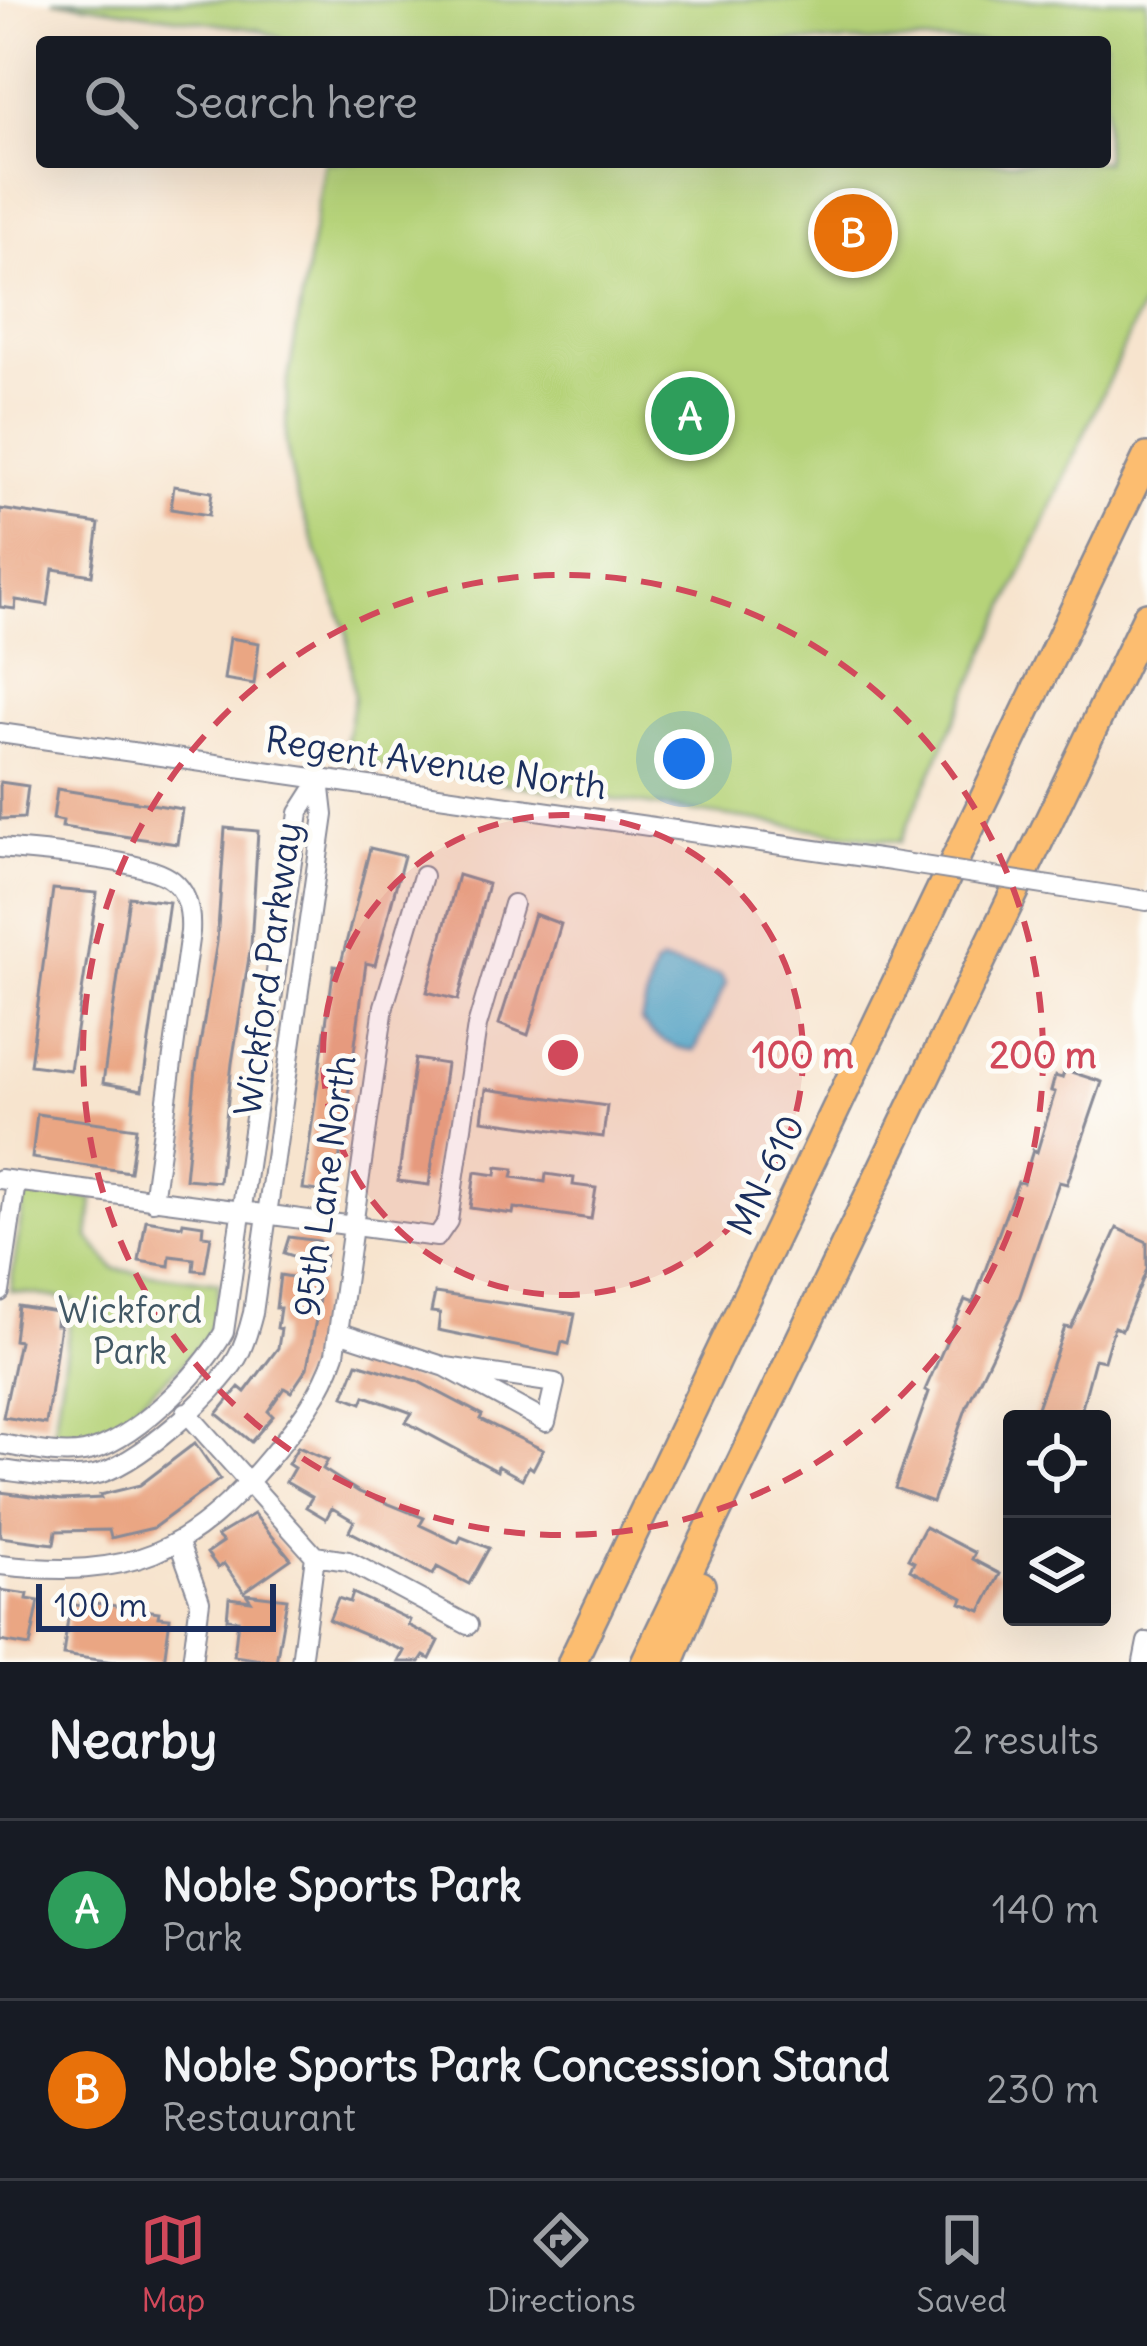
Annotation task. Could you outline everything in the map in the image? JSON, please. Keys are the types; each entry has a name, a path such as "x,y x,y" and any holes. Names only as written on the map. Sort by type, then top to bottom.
{"highway":[{"path":"1104,552 1147,439"},
{"name":"MN-610","path":"572,1662 1147,457"},
{"path":"645,1662 1147,616"},
{"path":"670,1662 805,1331"},
{"path":"550,1662 664,1470"}],"street":[{"name":"Regent Avenue North","path":"0,733 1147,901"},
{"name":"Wickford Parkway","path":"0,1444 62,1453 101,1447 134,1428 201,1365 224,1332 299,813 320,780"},
{"name":"Wickford Parkway","path":"0,1470 60,1477 97,1475 136,1458 221,1379 247,1337 324,815 320,780"},
{"path":"0,848 145,867 172,879 182,891 190,932 153,1201"},
{"name":"95th Lane North","path":"179,1543 249,1483 320,1394 335,1354 384,1006 423,876"},
{"path":"0,1292 8,1180 437,1238 448,1221 477,1025 513,904"},
{"path":"338,1332 446,1366 555,1383 546,1422 446,1366"},
{"path":"186,1412 315,1556 348,1561 468,1625"},
{"path":"0,1564 99,1569 179,1543 200,1600 192,1662"},
{"path":"301,1662 315,1556"},
{"path":"1143,1662 1147,1642"}],"green space":[{"path":"53,0 1147,0 1147,295 900,842 351,761 345,749 354,697 347,633 296,495 286,444 287,387 324,168 1111,168 1111,36 274,36"},
{"name":"Wickford Park","path":"33,1191 93,1199 89,1238 114,1269 219,1283 215,1317 206,1337 180,1367 106,1430 82,1438 53,1438 73,1300 10,1291 24,1198"}],"water":[{"path":"661,962 720,975 726,983 695,1050 665,1041 641,1021 654,967"}],"building":[{"path":"856,215 869,226 866,244 850,250 836,239 839,221"},
{"path":"174,486 212,492 209,515 171,509"},
{"path":"0,509 99,524 92,575 53,569 48,605 16,600 15,609 0,607"},
{"path":"230,638 259,643 254,684 224,679"},
{"path":"0,782 28,786 24,818 0,819"},
{"path":"57,789 182,809 177,844 62,827 63,821 53,819"},
{"path":"225,828 258,831 251,945 219,1182 185,1179 196,1069 217,942"},
{"path":"370,848 404,856 375,965 366,963 335,1193 303,1189 334,966 340,967"},
{"path":"458,875 488,884 458,1000 427,992"},
{"path":"53,889 97,893 70,1070 30,1065"},
{"path":"129,897 169,902 142,1090 103,1083"},
{"path":"534,914 561,924 528,1035 499,1024"},
{"path":"415,1059 446,1064 429,1185 398,1181"},
{"path":"1065,1070 1102,1082 1067,1184 1059,1182 1019,1299 967,1406 933,1502 895,1488 929,1392 925,1390 965,1300 973,1303 1015,1189 1018,1182 1023,1183 1033,1150 1037,1152 1055,1092 1051,1091 1055,1076 1062,1078"},
{"path":"486,1089 607,1106 603,1137 482,1120"},
{"path":"37,1114 136,1128 130,1172 32,1158"},
{"path":"497,1167 514,1169 512,1177 545,1182 546,1174 574,1178 573,1185 596,1188 591,1219 514,1208 513,1214 470,1208 475,1172 496,1175"},
{"path":"146,1220 203,1225 202,1235 211,1236 205,1271 193,1270 194,1259 170,1256 169,1266 139,1261"},
{"path":"1117,1228 1147,1242 1147,1269 1122,1330 1114,1327 1104,1361 1095,1359 1081,1410 1036,1410 1065,1327 1071,1328"},
{"path":"289,1237 319,1241 317,1251 326,1252 324,1266 284,1253"},
{"path":"280,1275 321,1282 317,1314 307,1368 291,1392 284,1388 268,1411 273,1416 251,1442 217,1414 239,1387 245,1392 278,1348"},
{"path":"435,1293 575,1314 569,1344 562,1342 559,1355 438,1330 440,1313 431,1312"},
{"path":"18,1306 57,1312 56,1325 60,1325 46,1424 3,1417 19,1341 14,1340"},
{"path":"357,1363 417,1381 543,1450 533,1469 529,1466 522,1479 498,1466 497,1471 406,1422 412,1413 365,1396 362,1403 344,1396"},
{"path":"195,1443 220,1479 153,1528 111,1538 109,1530 56,1531 54,1544 0,1537 0,1492 62,1500 101,1498 140,1485"},
{"path":"298,1447 328,1460 323,1469 359,1492 424,1518 420,1525 458,1543 461,1537 489,1548 469,1584 437,1567 433,1575 349,1531 354,1521 332,1508 326,1519 306,1507 312,1497 286,1482 294,1468 288,1464"},
{"path":"254,1514 291,1559 244,1592 224,1564 218,1568 207,1553 223,1542 217,1536"},
{"path":"925,1527 975,1553 972,1559 1000,1574 981,1611 910,1570 914,1562 908,1559"},
{"path":"0,1590 28,1594 27,1599 39,1601 30,1646 0,1641"},
{"path":"353,1593 410,1620 408,1625 439,1641 430,1659 398,1662 404,1651 329,1620 338,1598 350,1602"},
{"path":"246,1594 287,1599 276,1662 234,1656 238,1620 227,1619 229,1598 251,1601"},
{"path":"81,1601 159,1612 158,1617 170,1618 164,1662 63,1655 70,1604 81,1606"}],"place":[{"name":"Noble Sports Park Concession Stand","path":"853,233"},
{"name":"Noble Sports Park","path":"690,416"}]}
